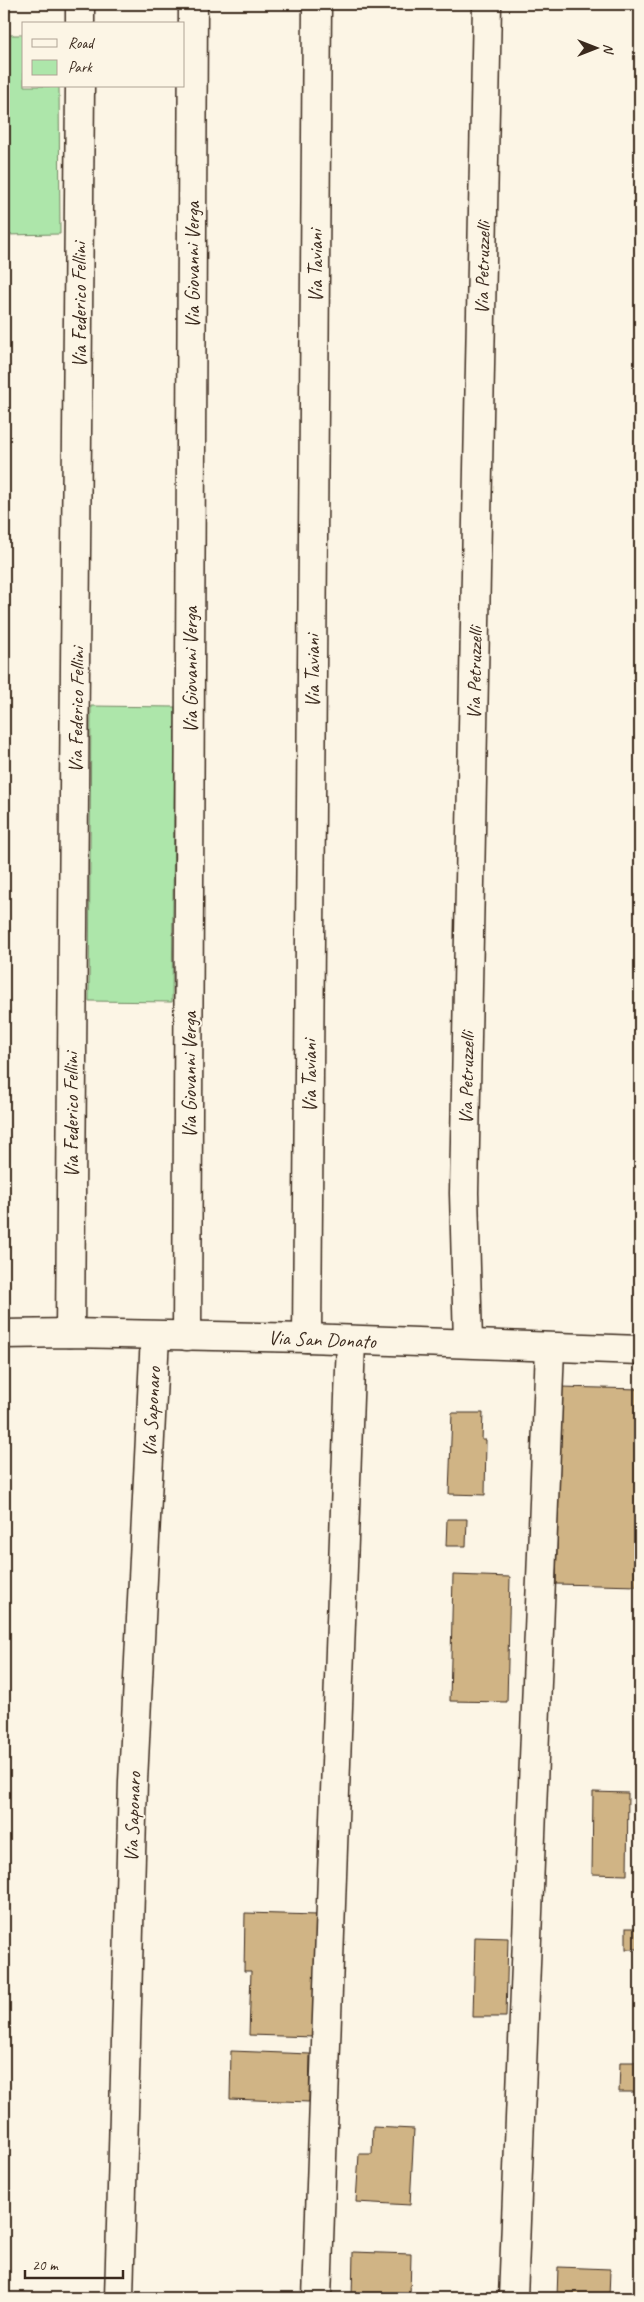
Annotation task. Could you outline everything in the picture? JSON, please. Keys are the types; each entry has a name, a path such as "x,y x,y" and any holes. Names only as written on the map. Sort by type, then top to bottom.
{"street":[{"path":"80,4 80,22"},
{"name":"Via Giovanni Verga","path":"187,1336 193,4"},
{"name":"Via Taviani","path":"307,1338 317,4"},
{"name":"Via Petruzzelli","path":"468,1342 464,1183 486,4"},
{"name":"Via Federico Fellini","path":"70,1333 71,961 76,742 80,88"},
{"name":"Via San Donato","path":"4,1334 70,1333 307,1338 351,1341 468,1342 550,1348 640,1350"},
{"name":"Via Saponaro","path":"120,2298 133,1781 155,1336"},
{"path":"317,2298 351,1341"},
{"path":"514,2298 550,1348"}],"green space":[{"path":"4,35 22,35 22,88 59,88 60,234 4,235"},
{"path":"91,706 175,707 172,1002 89,1001"}],"building":[{"path":"561,1387 640,1389 638,1586 556,1584"},
{"path":"452,1413 483,1413 482,1440 486,1440 485,1495 449,1494"},
{"path":"447,1519 467,1519 466,1546 446,1546"},
{"path":"453,1575 510,1577 507,1702 450,1701"},
{"path":"593,1792 628,1793 627,1875 592,1874"},
{"path":"245,1913 317,1915 314,2037 249,2035 251,1971 244,1971"},
{"path":"626,1928 640,1928 640,1949 626,1949"},
{"path":"475,1937 508,1938 506,2017 473,2017"},
{"path":"231,2051 310,2054 309,2102 230,2099"},
{"path":"620,2062 638,2062 637,2092 619,2092"},
{"path":"373,2127 414,2129 410,2205 356,2202 359,2154 372,2154"},
{"path":"353,2252 411,2254 410,2298 352,2298"},
{"path":"558,2267 610,2269 609,2298 557,2298"},
{"path":"621,2293 640,2293 640,2298 621,2298"}]}
